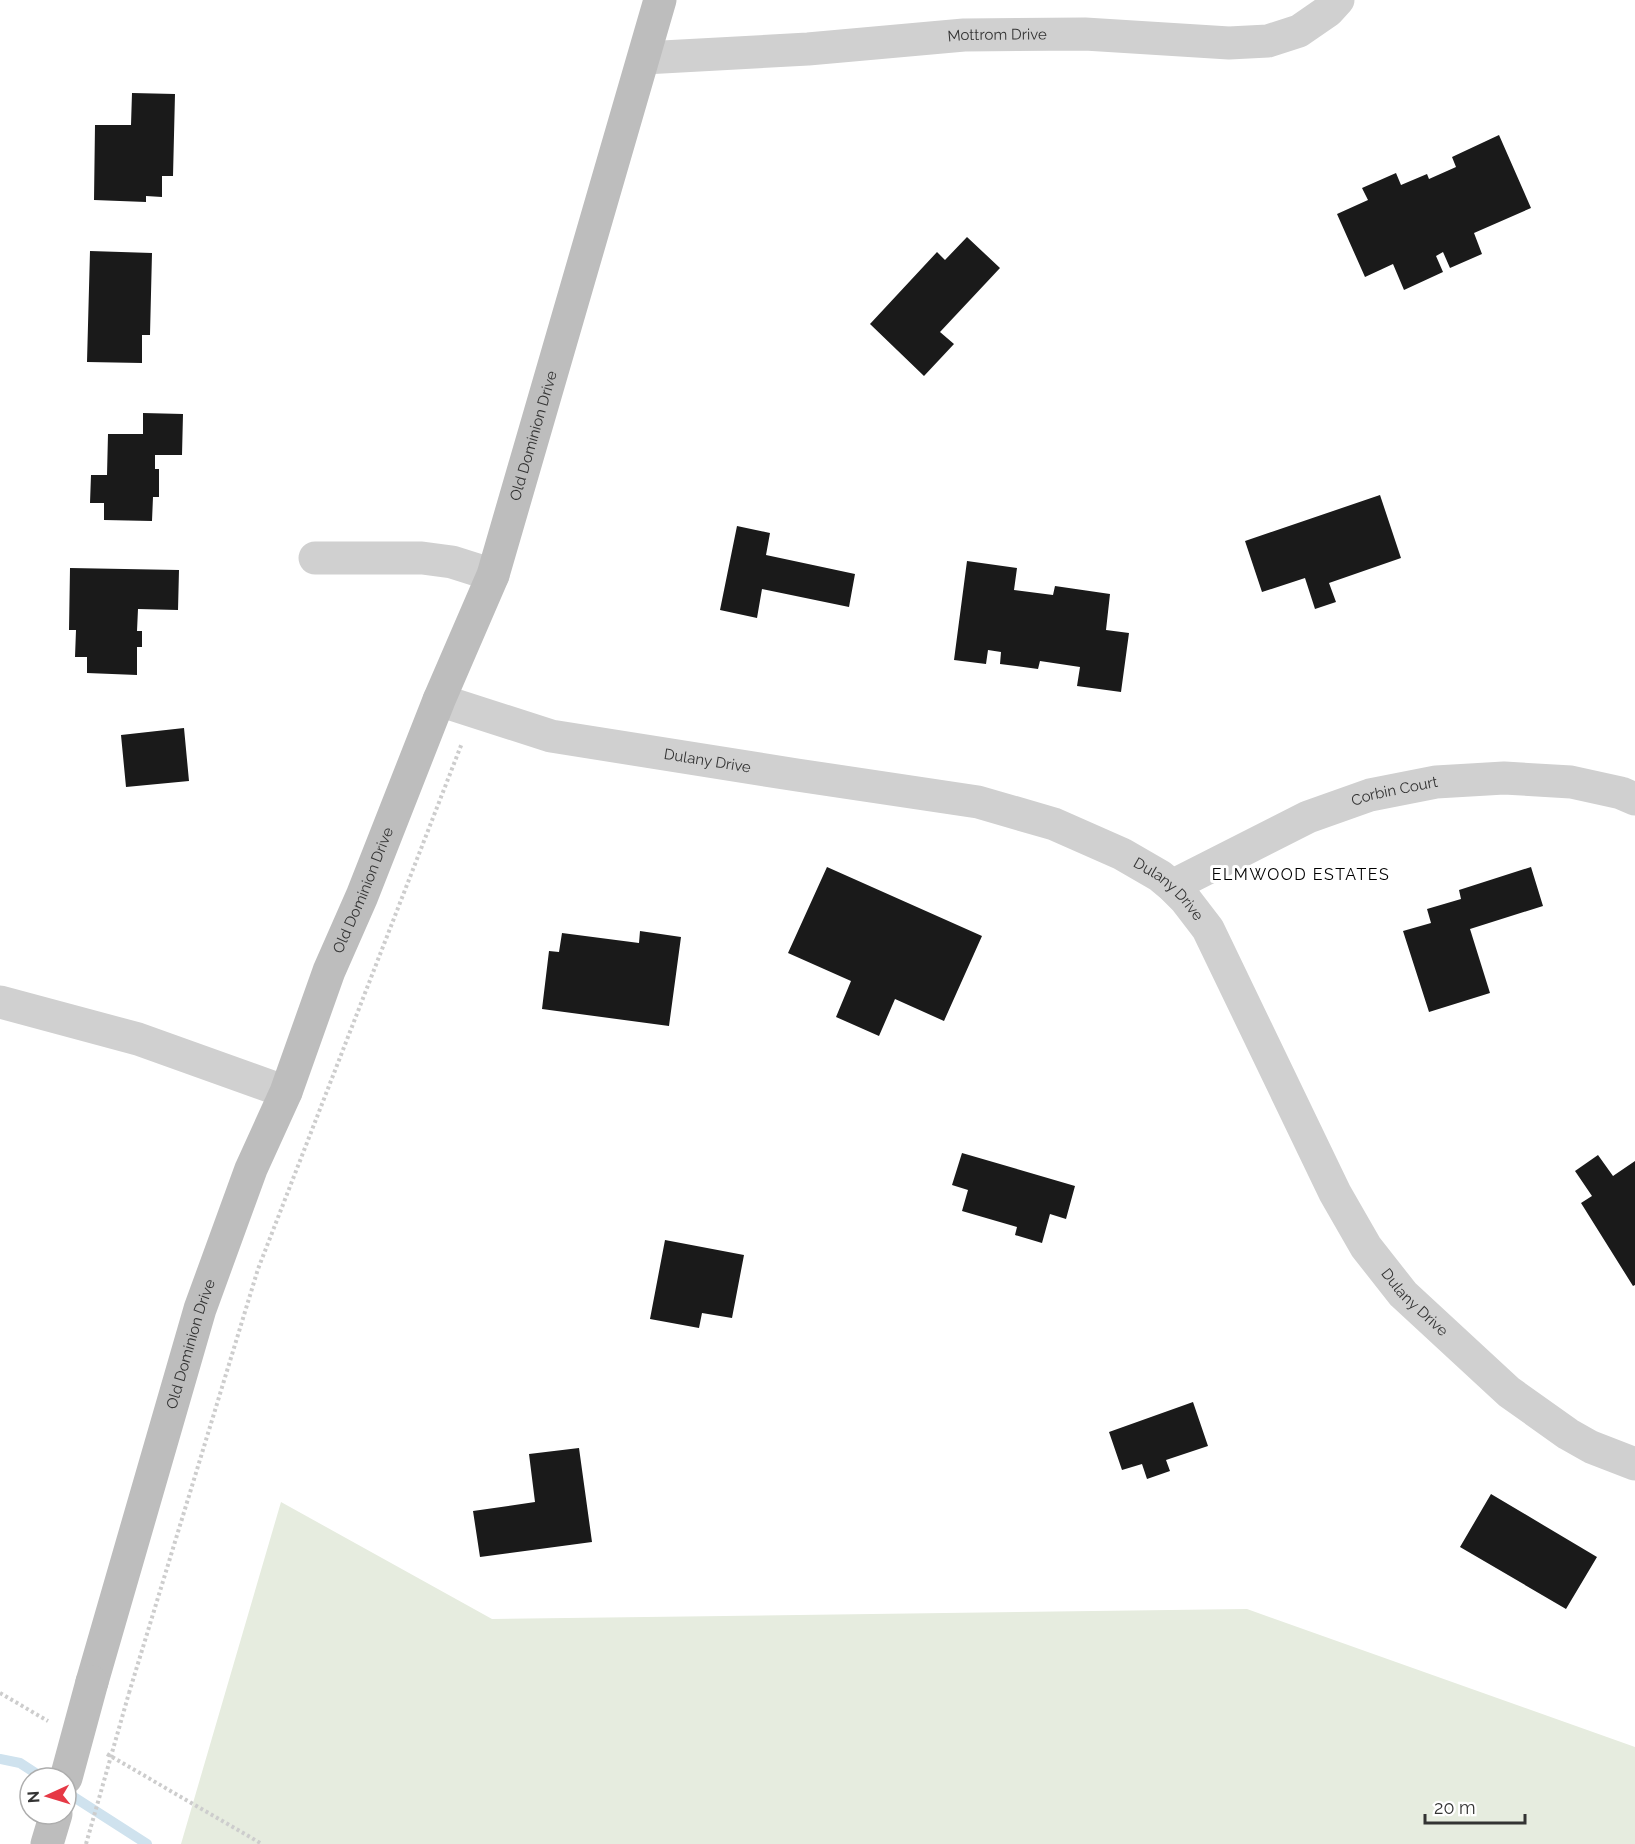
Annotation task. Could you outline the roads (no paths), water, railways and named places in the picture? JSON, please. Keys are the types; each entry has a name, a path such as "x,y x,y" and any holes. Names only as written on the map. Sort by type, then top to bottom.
{"main road":[{"name":"Old Dominion Drive","path":"69,1766 200,1309 250,1169 286,1092 329,971 362,896 439,700 493,575 660,0"},
{"path":"47,1844 52,1826"}],"street":[{"name":"Mottrom Drive","path":"644,58 808,49 964,35 1085,34 1229,43 1268,41 1299,31 1328,11 1338,0"},
{"path":"315,558 422,558 452,562 493,575"},
{"name":"Dulany Drive","path":"439,700 551,736 978,802 1054,824 1122,854 1160,876 1185,899 1208,929 1335,1193 1366,1246 1403,1294 1509,1392 1568,1434 1592,1447 1635,1464"},
{"name":"Corbin Court","path":"1172,886 1308,817 1370,795 1436,782 1504,778 1571,783 1621,793 1635,799"},
{"path":"0,1002 138,1039 286,1092"}],"waterway":[{"path":"0,1759 25,1766"},
{"path":"78,1800 147,1844"}],"district":[{"name":"ELMWOOD ESTATES","path":"1301,874"}]}
